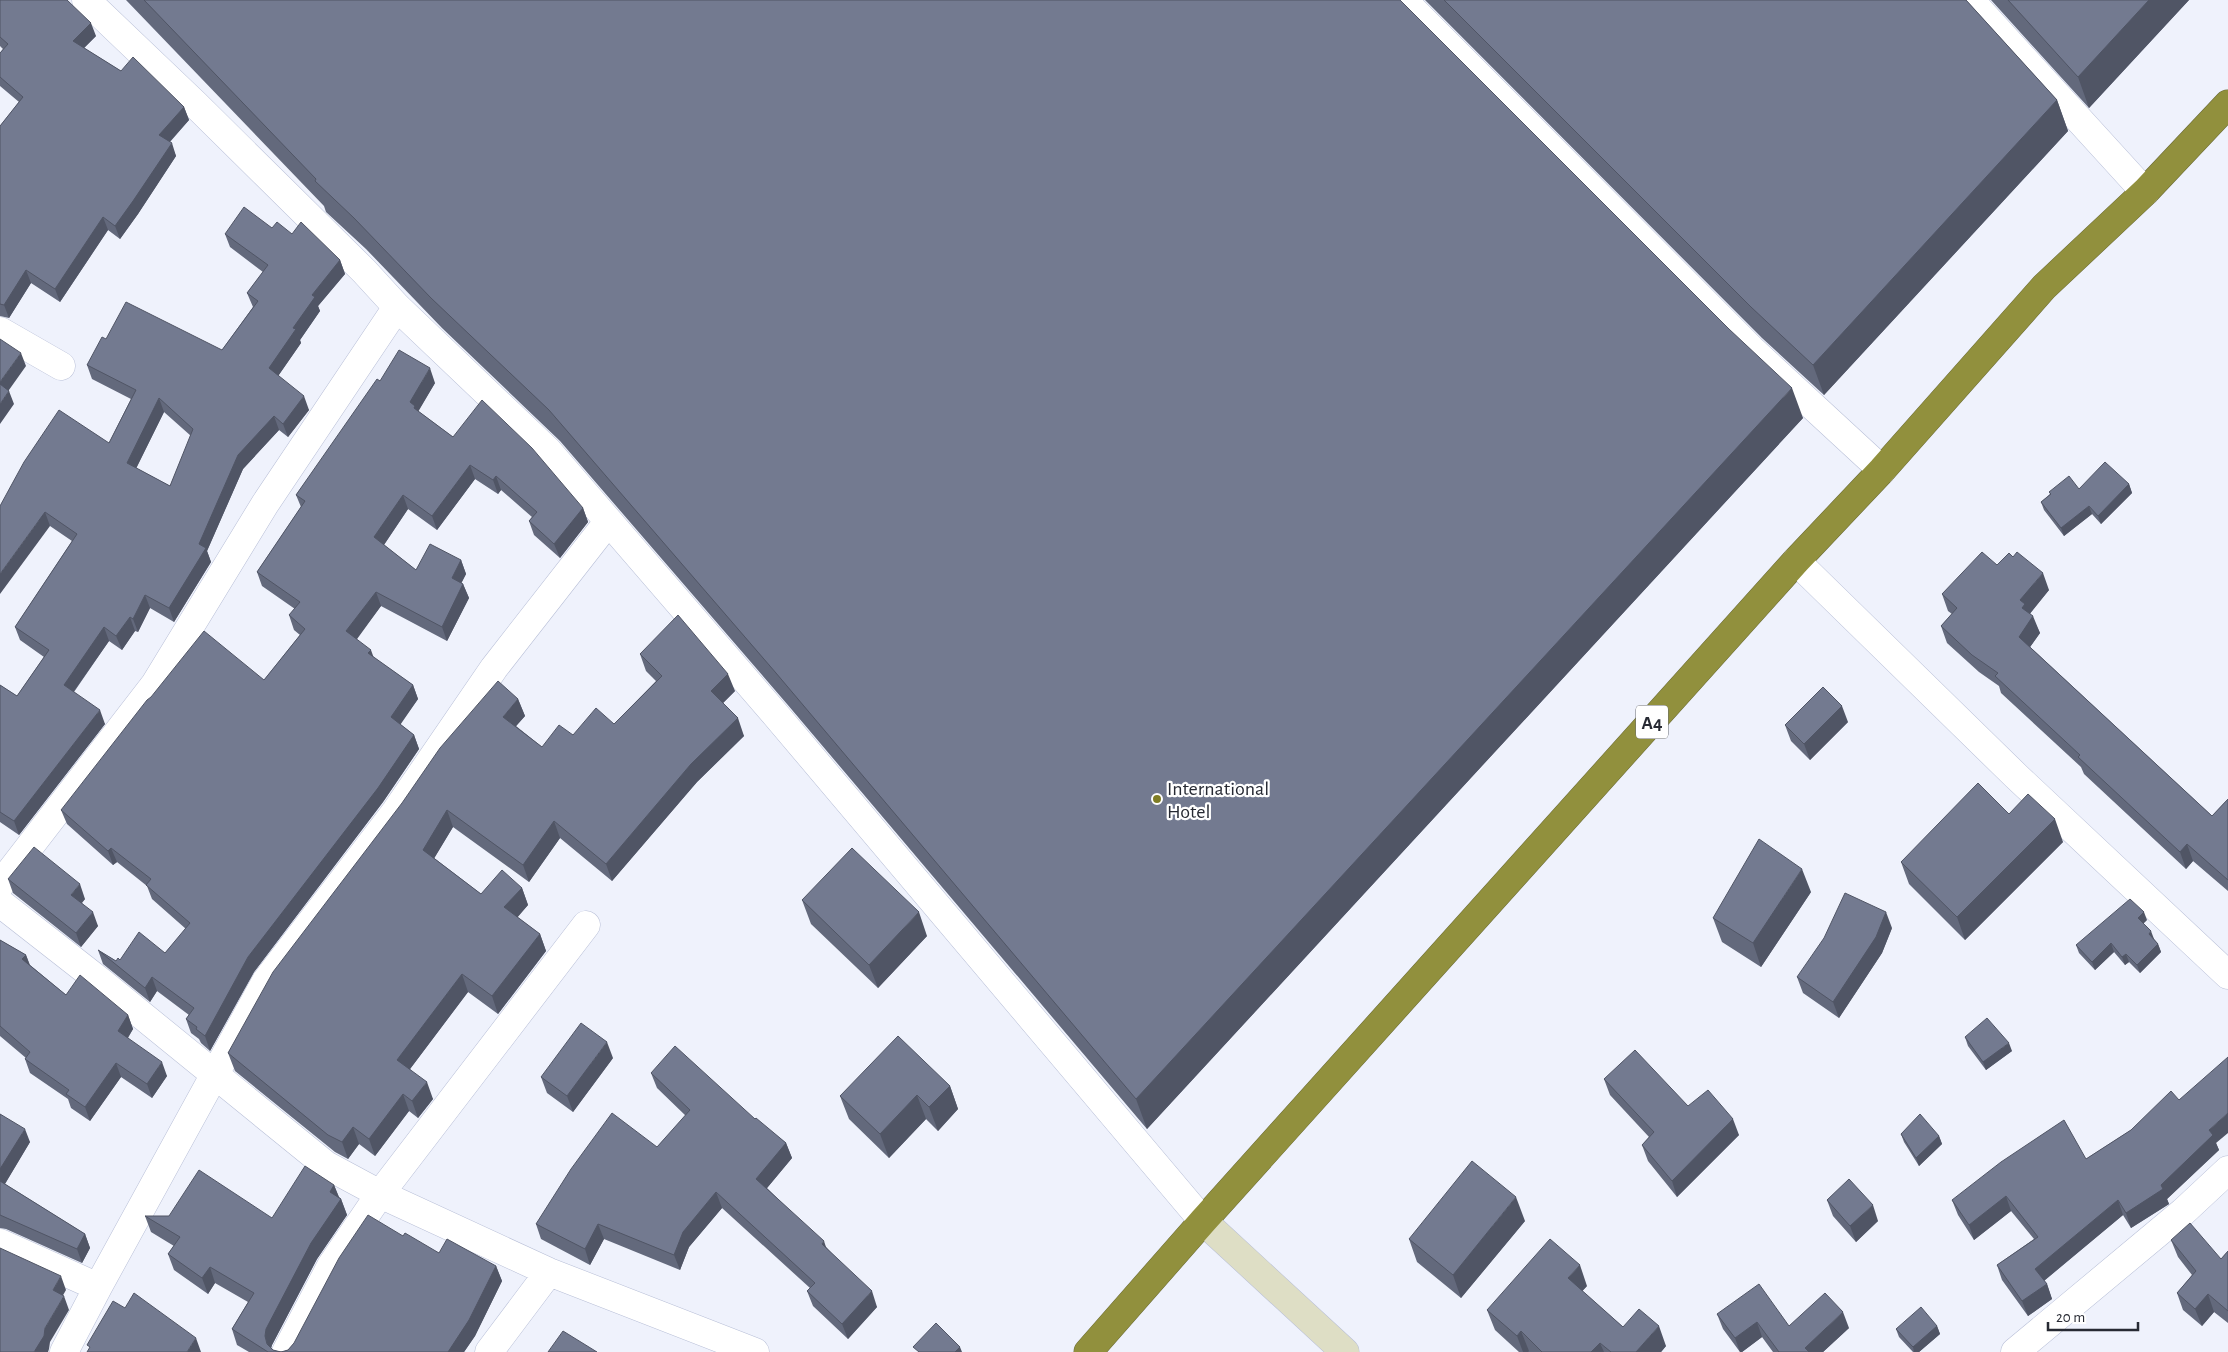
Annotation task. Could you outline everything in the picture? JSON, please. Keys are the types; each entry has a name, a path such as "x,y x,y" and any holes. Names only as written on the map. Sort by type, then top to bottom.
{"highway":[{"name":"A4","path":"1088,1352 1203,1221 1796,561 1882,470 2044,287 2145,192 2228,104"}],"street":[{"path":"86,0 196,105 364,271 397,307 548,451 775,714 1203,1221 1345,1352"},
{"path":"1403,0 1751,349 1882,470"},
{"path":"1970,0 2145,192"},
{"path":"0,886 155,684 265,504 397,307"},
{"path":"0,331 61,366"},
{"path":"64,1352 214,1073 266,981 396,811 494,668 608,522"},
{"path":"1796,561 2016,776 2228,975"},
{"path":"0,903 214,1073 326,1165 380,1194 549,1272 755,1352"},
{"path":"286,1352 331,1266 380,1194 586,925"},
{"path":"2015,1352 2183,1212 2228,1170"},
{"path":"0,1243 98,1287"},
{"path":"489,1352 549,1272"}],"building":[{"path":"0,0 67,0 91,23 73,41 121,71 133,57 184,107 159,135 172,143 115,226 103,217 55,289 26,270 4,305 0,304 0,126 23,97 0,77 0,53 8,44 0,37"},
{"name":"International Hotel","path":"144,0 1400,0 1729,329 1792,388 1136,1099 776,673 549,410 431,298 354,218 315,181 316,179"},
{"path":"1444,0 1966,0 2057,100 1813,365 1751,307"},
{"path":"2008,0 2149,0 2078,77"},
{"path":"244,207 272,228 277,222 292,234 301,222 340,260 312,295 315,297 293,328 296,329 269,368 304,396 283,424 274,416 238,455 199,544 206,548 169,608 145,595 133,619 130,617 116,636 104,627 64,685 100,710 14,821 0,812 0,685 17,696 49,650 15,627 77,534 45,512 0,574 0,506 24,462 59,410 109,443 136,390 87,365 102,337 106,339 126,302 222,350 258,301 247,293 268,265 225,234","holes":["159,398 193,429 170,486 127,463"]},
{"path":"0,339 21,353 0,382"},
{"path":"399,350 430,368 410,402 415,406 414,408 453,437 482,400 532,448 583,508 554,544 529,521 537,512 496,476 493,480 470,465 432,516 403,495 374,537 416,570 430,544 461,560 452,578 463,584 442,627 376,592 346,631 371,650 368,653 413,685 391,717 414,735 378,788 248,957 205,1036 186,1019 194,1008 152,977 145,988 98,950 116,961 118,958 120,960 139,932 165,953 190,923 146,885 151,879 111,848 108,851 61,810 204,631 264,680 305,629 289,615 300,602 257,572 305,501 296,495 377,379 380,381"},
{"path":"0,384 9,391 0,404"},
{"path":"2105,462 2129,484 2098,516 2089,506 2061,528 2041,502 2051,494 2049,492 2069,476 2079,489"},
{"path":"1982,552 1997,565 2009,553 2013,557 2017,552 2043,573 2020,600 2025,604 2022,608 2033,616 2019,637 2212,816 2228,799 2228,880 2187,844 2180,852 1995,676 1998,673 1972,655 1941,626 1957,608 1942,594"},
{"path":"678,615 728,674 711,691 738,718 691,764 606,864 554,821 523,865 447,810 423,850 481,894 502,870 522,888 504,907 540,934 492,996 462,974 397,1060 427,1082 412,1101 403,1094 369,1139 353,1127 342,1142 328,1135 228,1053 273,972 402,803 440,748 498,681 518,699 503,717 542,747 559,725 573,735 596,708 614,724 662,676 640,654"},
{"path":"1823,687 1842,706 1804,744 1785,725"},
{"path":"1978,783 2009,814 2028,794 2055,819 1957,917 1901,862"},
{"path":"1759,839 1802,869 1753,943 1713,918"},
{"path":"34,847 80,884 71,895 93,912 76,933 8,879"},
{"path":"852,848 919,912 869,965 802,900"},
{"path":"1845,893 1886,912 1876,937 1833,1002 1797,977 1824,938"},
{"path":"2130,899 2144,912 2138,918 2151,931 2149,934 2158,944 2137,965 2126,954 2122,957 2111,943 2092,962 2076,945"},
{"path":"0,940 26,955 22,959 66,995 80,975 128,1015 118,1031 162,1062 147,1084 116,1063 85,1107 66,1094 69,1090 25,1059 30,1052 0,1026"},
{"path":"1987,1018 2009,1043 1983,1062 1965,1037"},
{"path":"581,1023 607,1042 567,1096 541,1077"},
{"path":"898,1036 950,1086 929,1107 917,1095 880,1134 840,1096"},
{"path":"675,1046 755,1119 786,1143 756,1179 824,1241 822,1244 872,1291 842,1324 807,1291 815,1283 716,1192 683,1232 674,1255 598,1224 585,1249 536,1224 571,1169 612,1113 657,1147 690,1110 651,1073"},
{"path":"1635,1050 1688,1106 1708,1090 1733,1119 1672,1181 1642,1145 1654,1132 1604,1079"},
{"path":"2228,1057 2228,1113 2209,1130 2213,1135 2161,1185 2163,1189 2126,1213 2118,1200 2035,1269 2047,1284 2022,1301 1997,1265 2038,1237 2006,1196 1969,1225 1952,1200 2001,1162 2064,1120 2086,1159 2131,1130 2171,1091 2179,1100"},
{"path":"0,1114 25,1129 0,1169"},
{"path":"1920,1114 1939,1136 1916,1158 1901,1134"},
{"path":"1472,1161 1516,1197 1453,1275 1409,1239"},
{"path":"305,1166 334,1185 330,1192 341,1199 311,1243 266,1329 267,1344 273,1350 281,1352 268,1352 232,1329 254,1293 210,1267 202,1278 168,1254 180,1237 145,1216 169,1216 199,1170 272,1218"},
{"path":"1849,1179 1873,1205 1850,1226 1827,1200"},
{"path":"0,1181 85,1234 77,1249 0,1215"},
{"path":"368,1215 403,1236 405,1233 439,1253 447,1239 496,1266 469,1320 448,1352 281,1352 288,1350 294,1343 339,1258"},
{"path":"2190,1223 2221,1259 2228,1251 2228,1311 2208,1294 2195,1309 2177,1293 2196,1271 2171,1240"},
{"path":"1550,1239 1580,1265 1568,1278 1623,1327 1639,1309 1659,1326 1636,1352 1611,1352 1600,1343 1591,1352 1542,1352 1521,1331 1517,1336 1487,1310"},
{"path":"0,1248 61,1276 53,1290 64,1296 45,1328 44,1336 34,1352 0,1352"},
{"path":"1759,1284 1789,1326 1825,1293 1843,1312 1805,1348 1809,1352 1779,1352 1757,1322 1735,1338 1717,1314"},
{"path":"134,1293 196,1338 187,1352 87,1352 90,1347 87,1345 113,1301 125,1308"},
{"path":"1921,1307 1937,1326 1913,1347 1896,1329"},
{"path":"936,1323 960,1347 955,1352 919,1352 913,1347"},
{"path":"563,1331 597,1352 548,1352"}],"place":[{"name":"International Hotel","path":"1157,799"}]}
